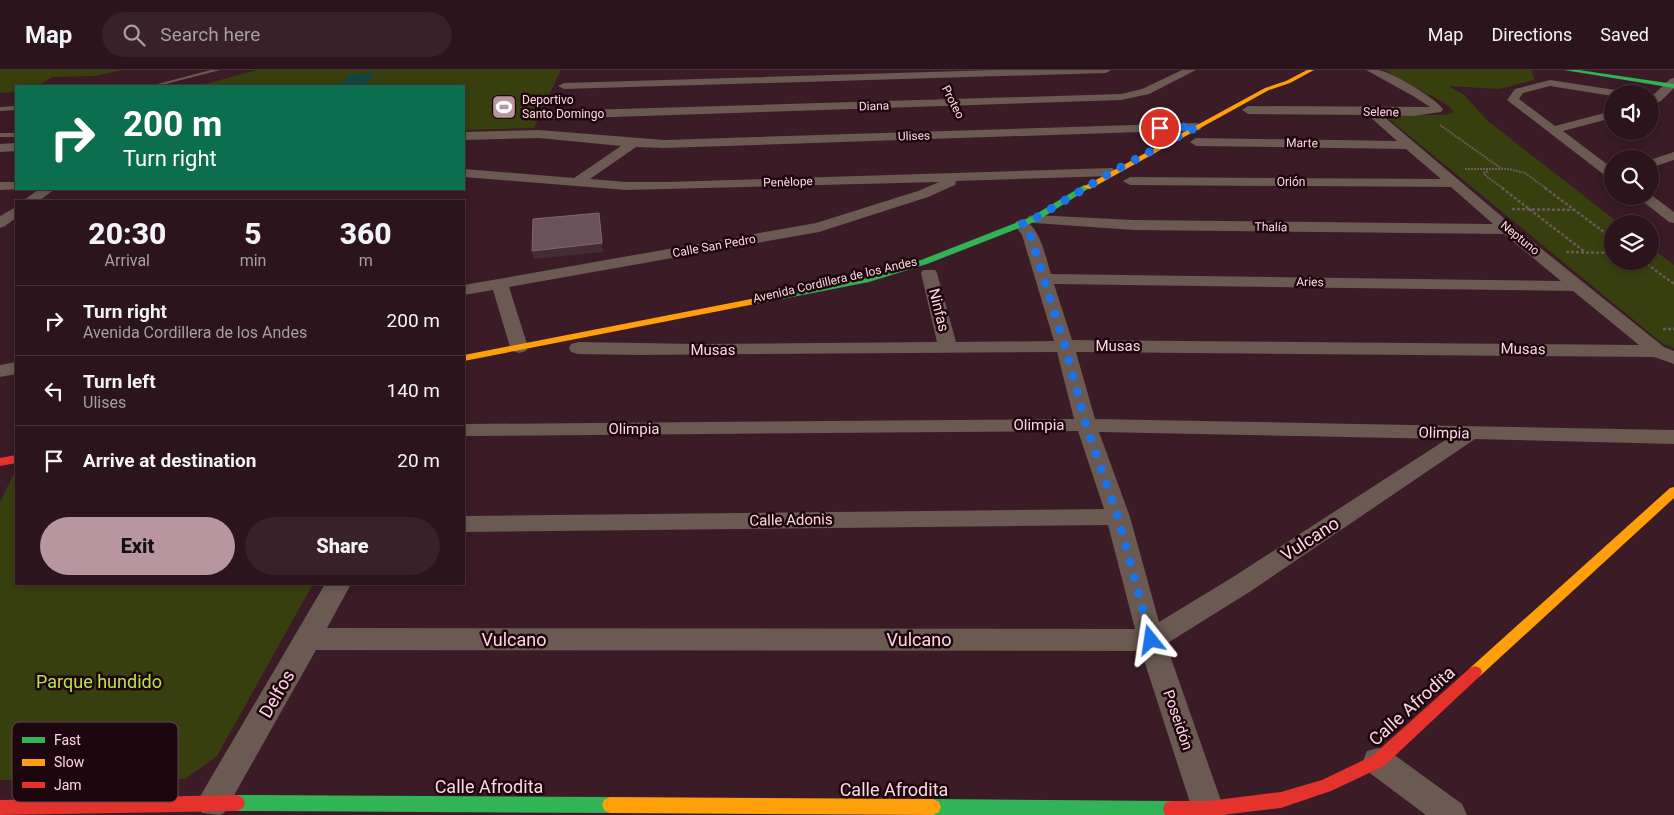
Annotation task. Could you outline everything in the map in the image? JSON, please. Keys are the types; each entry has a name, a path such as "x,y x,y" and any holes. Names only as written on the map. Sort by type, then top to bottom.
{"street":[{"path":"539,134 551,115 571,70"},
{"path":"564,86 938,73 1106,70"},
{"name":"Diana","path":"551,115 956,107 1121,97 1145,92 1191,70"},
{"name":"Avenida Cordillera de los Andes","path":"465,358 869,279 1027,229 1112,172 1267,89 1288,82 1311,70"},
{"name":"Selene","path":"1248,110 1421,112 1437,107 1426,99 1370,70"},
{"path":"1566,70 1673,79"},
{"path":"1600,70 1673,79"},
{"name":"Proteo","path":"938,73 956,107"},
{"path":"1659,93 1673,79"},
{"name":"Avenida Cordillera de los Andes","path":"1192,144 1280,92 1287,86 1288,82"},
{"path":"1604,91 1558,84 1537,84 1519,91 1513,100 1604,168"},
{"path":"1659,101 1674,103"},
{"name":"Neptuno","path":"1370,111 1536,252 1666,354"},
{"path":"1554,130 1604,116"},
{"name":"Ulises","path":"465,136 539,134 633,143 692,143 967,130 1196,127"},
{"path":"577,182 633,143"},
{"name":"Marte","path":"1192,144 1408,145"},
{"path":"0,148 15,147"},
{"path":"1659,161 1674,156"},
{"path":"1117,189 1146,171"},
{"name":"Penèlope","path":"465,172 577,182 667,186 1112,172"},
{"name":"Calle San Pedro","path":"465,290 818,227 922,194 958,177"},
{"name":"Orión","path":"1130,181 1453,183"},
{"path":"0,186 15,186"},
{"path":"32,200 46,190"},
{"path":"1655,205 1674,220"},
{"path":"1057,221 1081,209"},
{"path":"0,223 15,212"},
{"name":"Thalía","path":"1027,229 1057,221 1134,225 1508,229"},
{"name":"Poseidón","path":"1027,229 1065,346 1086,425 1118,517 1151,640 1209,812"},
{"name":"Avenida Cordillera de los Andes","path":"673,329 855,293 934,271"},
{"name":"Ninfas","path":"934,271 948,347"},
{"name":"Aries","path":"1043,279 1578,286"},
{"path":"500,284 519,347"},
{"path":"573,349 635,337"},
{"name":"Musas","path":"573,349 762,351 1065,346 1423,347 1666,354"},
{"path":"0,371 15,368"},
{"name":"Olimpia","path":"465,430 1086,425 1674,437"},
{"name":"Vulcano","path":"308,640 1151,640 1242,584 1469,434"},
{"path":"0,462 15,459"},
{"name":"Calle Afrodita","path":"0,808 213,803 1209,812 1281,800 1325,786 1378,761 1674,491"},
{"name":"Calle Adonis","path":"465,524 1118,517"},
{"name":"Delfos","path":"213,803 308,640 337,585"},
{"path":"1378,761 1451,815"}],"lane":[{"path":"157,85 217,70"},
{"path":"0,109 15,108"},
{"path":"0,135 15,134"}],"path":[{"path":"1421,112 1503,169"},
{"path":"1440,171 1503,169 1525,173 1604,232"},
{"path":"1488,170 1484,173 1486,176 1585,252"},
{"path":"1484,209 1574,210"},
{"path":"1536,252 1604,253"},
{"path":"1656,270 1674,284"}],"green space":[{"path":"0,70 122,70 95,76 53,77 39,85 15,85 15,92 0,93"},
{"name":"Deportivo Santo Domingo","path":"257,70 561,70 534,128 465,130 465,85 202,85"},
{"path":"1384,70 1532,70 1534,80 1500,89 1448,86 1463,94 1489,122 1608,215 1604,215 1604,270 1659,270 1659,254 1674,265 1674,348 1663,344 1384,115 1445,115 1454,112 1446,104"},
{"name":"Parque hundido","path":"15,471 15,585 312,585 217,756 185,779 178,779 178,722 12,722 12,780 0,780 0,502"}],"shaded area":[{"path":"376,73 365,85 340,85 350,74"}],"building":[{"path":"599,213 602,243 532,251 533,219"}],"traffic: fast":[{"path":"1567,70 1674,86"},
{"path":"777,297 869,279 924,262 1034,219 1087,187"},
{"path":"237,803 610,805"},
{"path":"933,807 1171,809"}],"traffic: slow":[{"path":"1087,187 1267,89 1288,82 1311,70"},
{"path":"465,358 777,297"},
{"path":"1475,672 1674,491"},
{"path":"610,805 933,807"}],"traffic: jam":[{"path":"0,462 15,459"},
{"path":"1171,809 1208,809 1281,800 1325,786 1378,761 1475,672"},
{"path":"0,808 237,803"}],"place":[{"name":"Deportivo Santo Domingo","path":"504,107"}],"route":[{"path":"1151,640 1118,517 1086,425 1065,346 1030,234 1022,224 1081,192 1112,172 1196,127 1160,128"}]}
